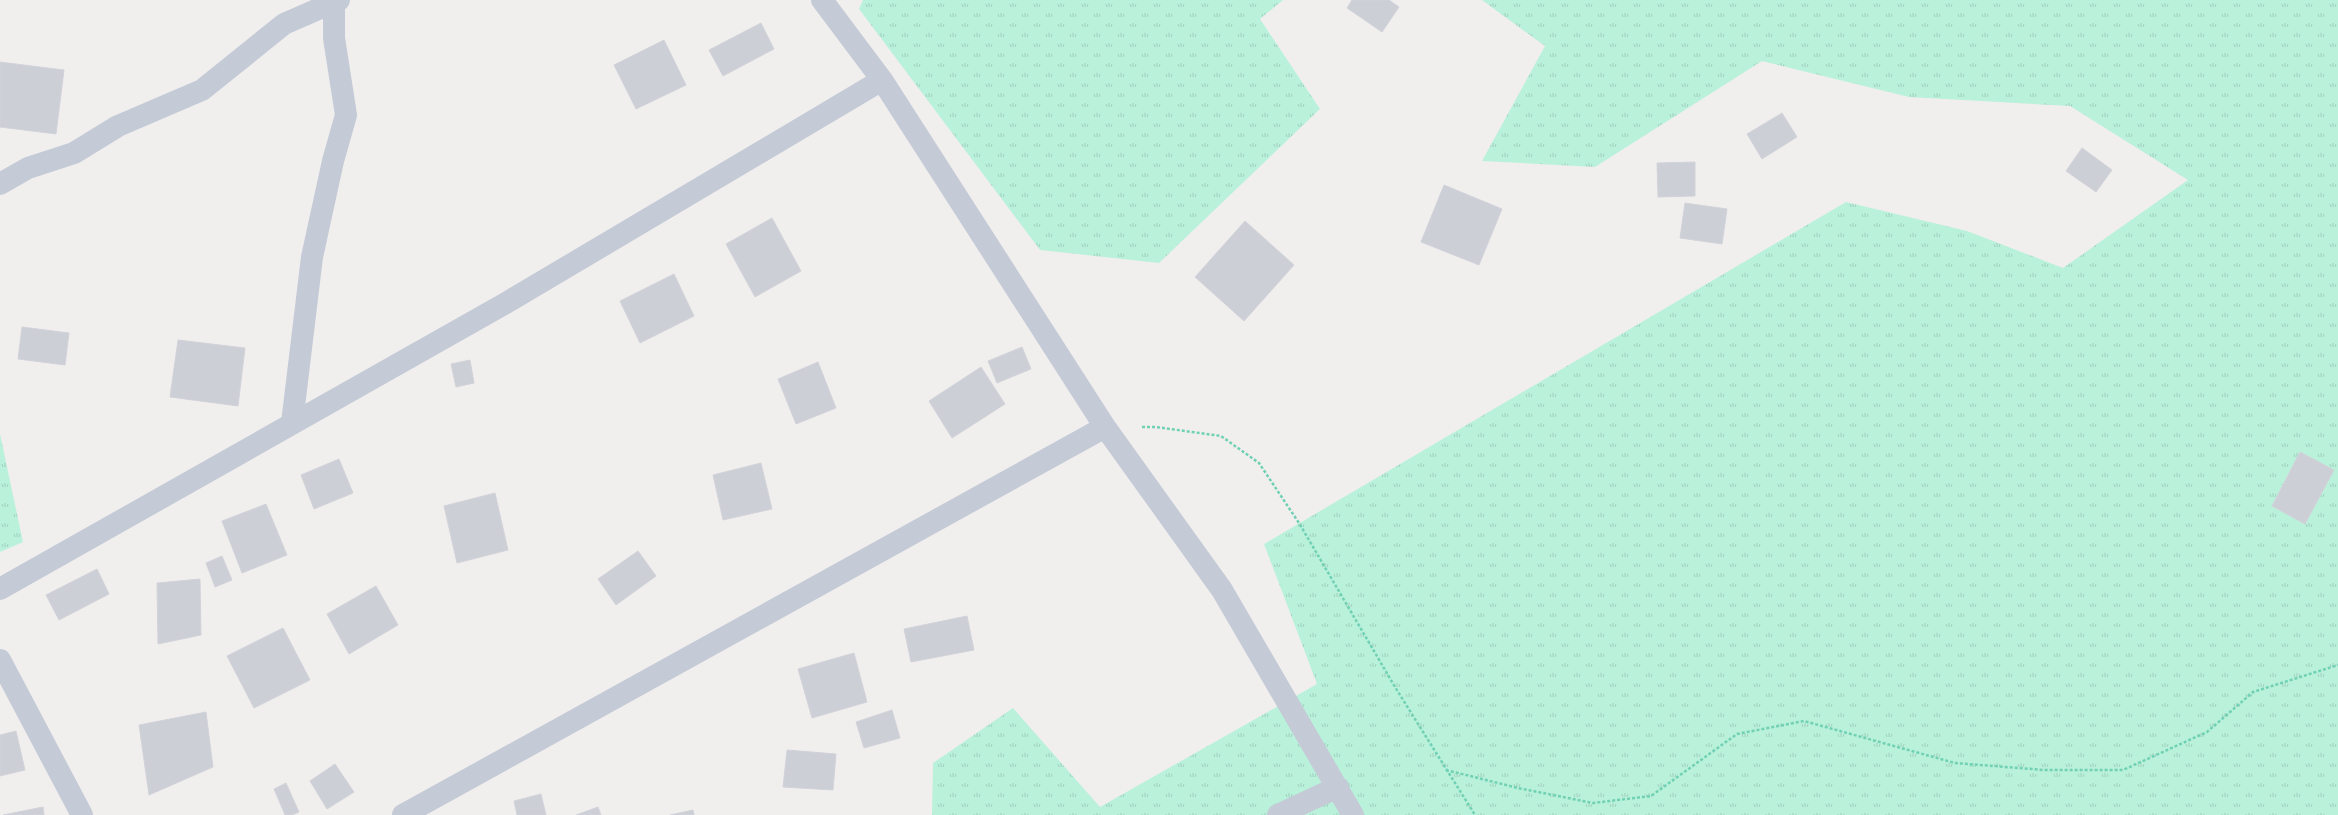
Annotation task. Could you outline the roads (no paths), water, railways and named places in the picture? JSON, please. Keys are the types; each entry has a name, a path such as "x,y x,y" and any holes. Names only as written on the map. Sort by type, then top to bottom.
{"street":[{"path":"822,0 882,80 1106,427 1222,590 1353,815"},
{"path":"0,184 28,168 74,153 118,126 202,90 284,24 336,1 334,38 346,115 333,160 312,257 292,423"},
{"path":"0,589 506,303 882,80"},
{"path":"403,815 1106,427"},
{"path":"0,660 82,815"},
{"path":"1278,815 1338,787"}]}
